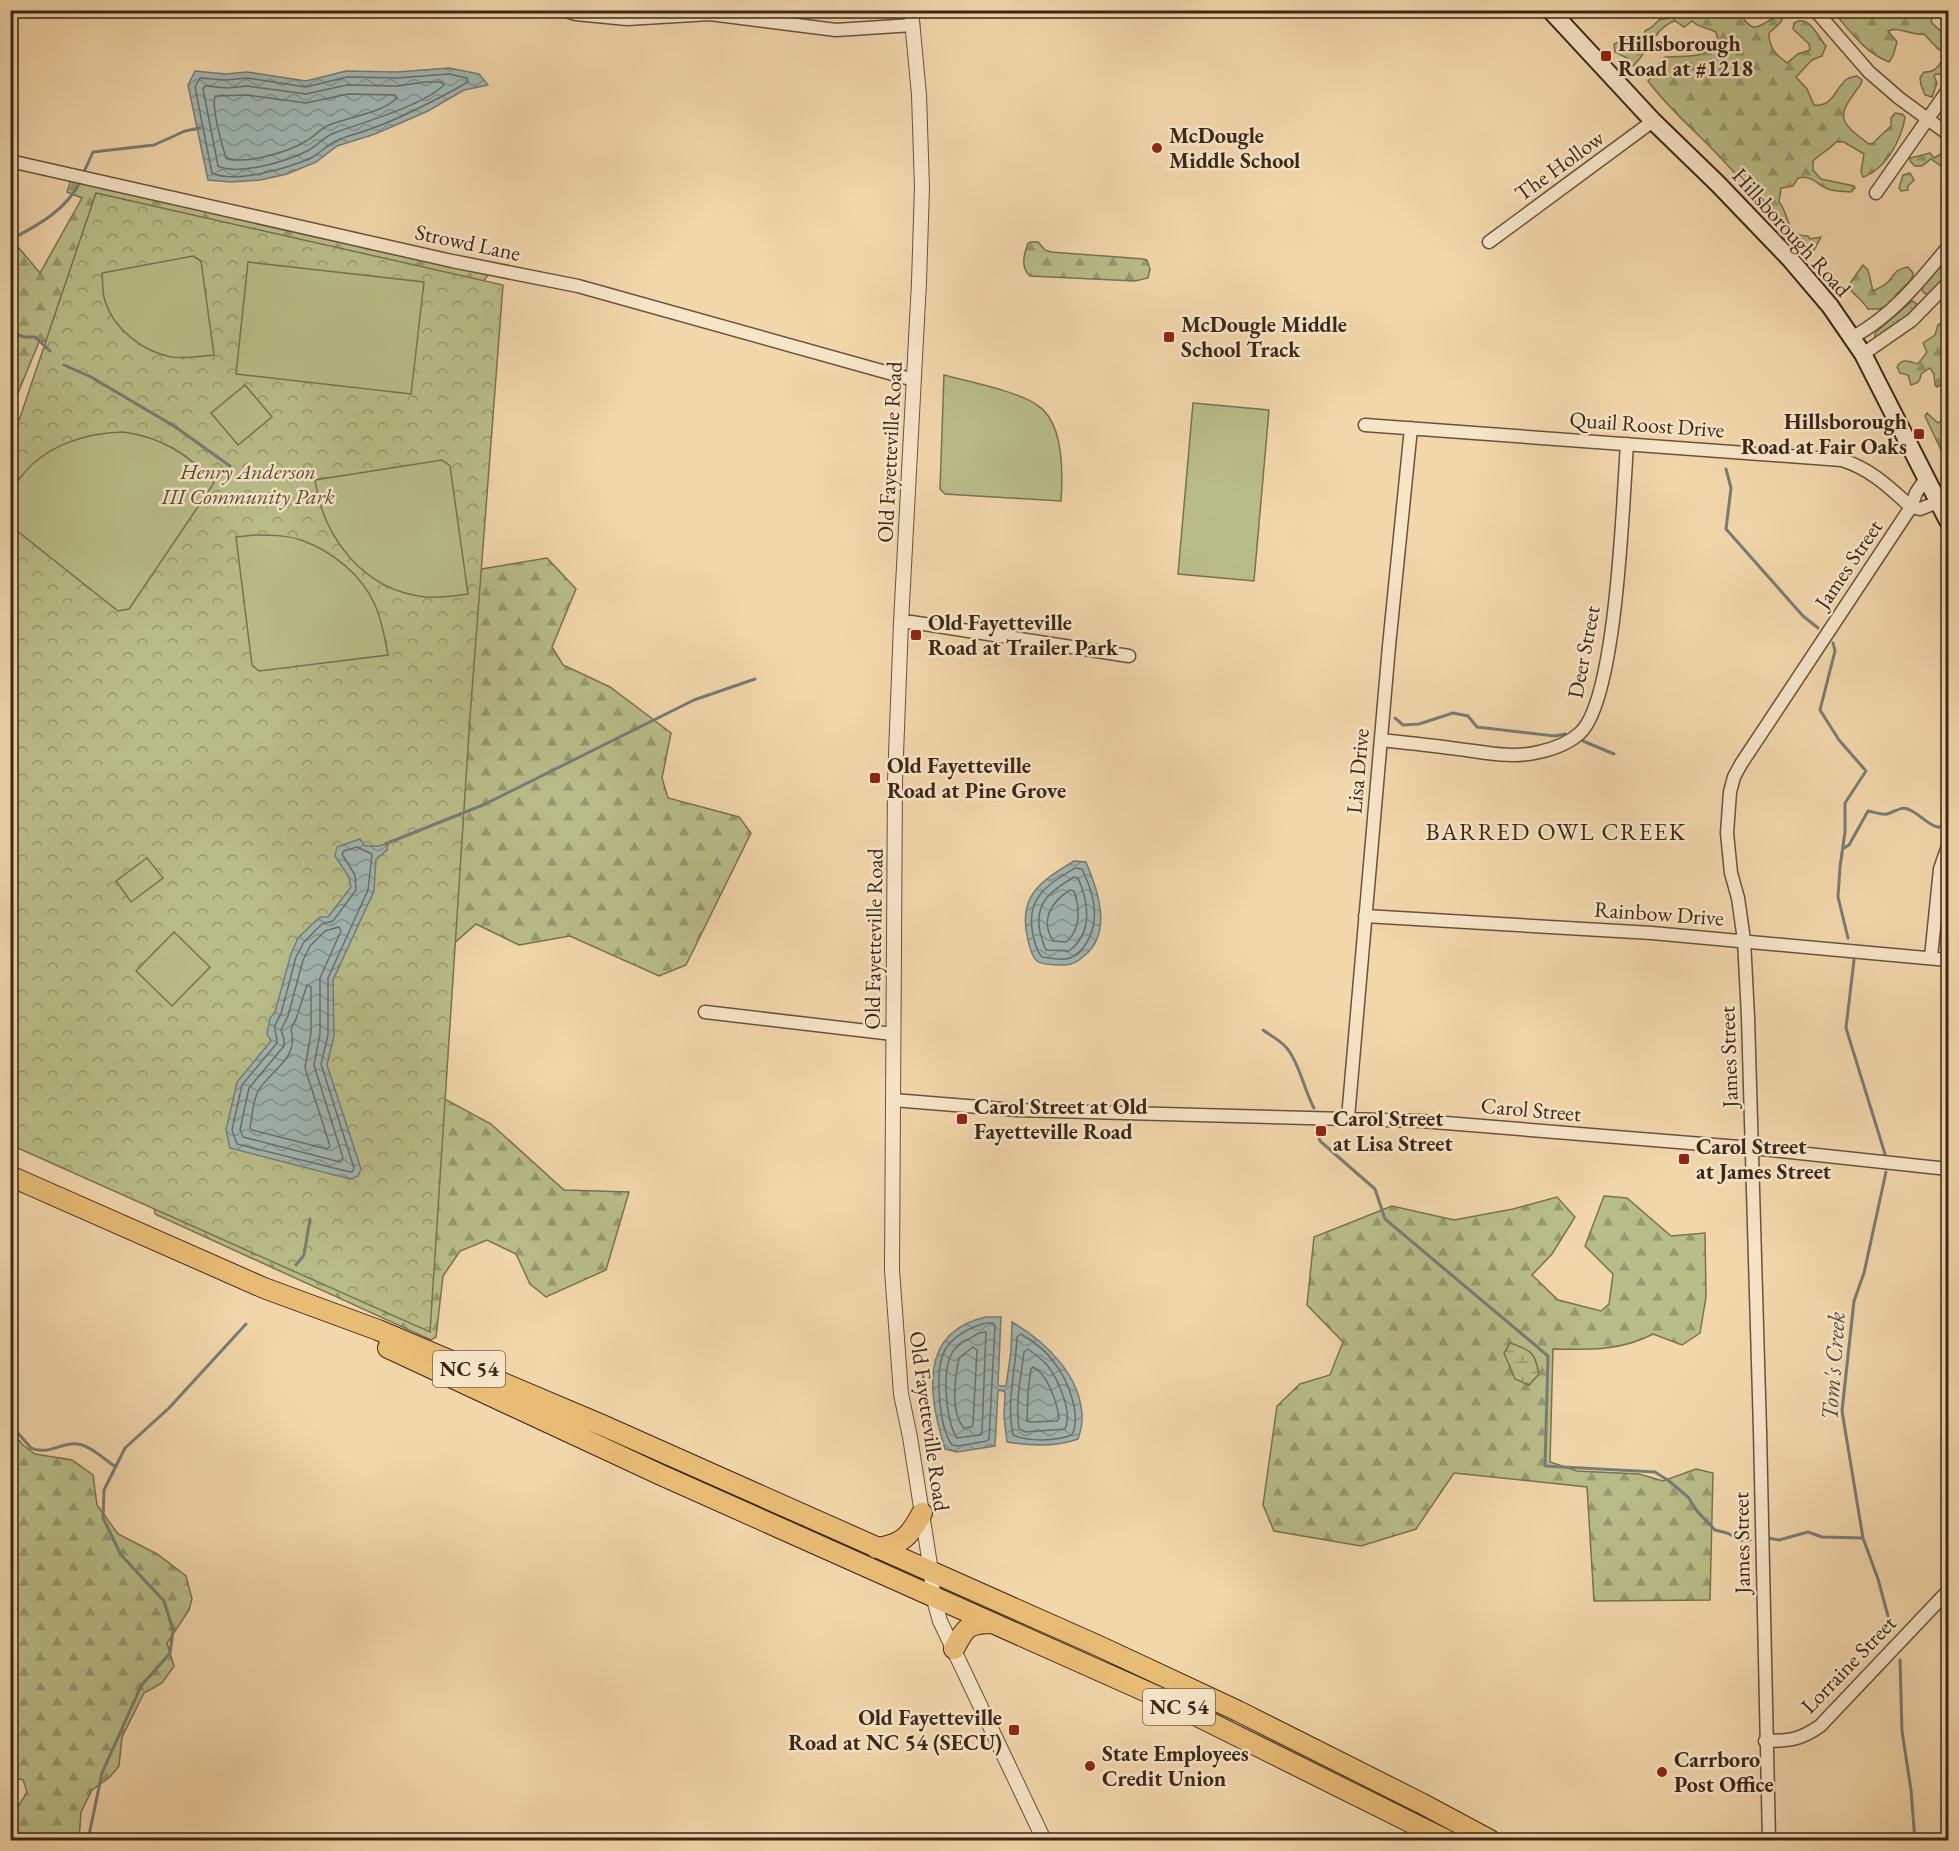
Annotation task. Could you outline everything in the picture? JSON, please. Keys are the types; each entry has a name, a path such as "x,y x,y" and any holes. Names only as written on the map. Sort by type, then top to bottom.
{"highway":[{"name":"NC 54","path":"10,1176 264,1288 378,1330 583,1417 931,1571 1218,1701 1490,1840"},
{"name":"NC 54","path":"264,1288 312,1314 662,1475 1165,1700 1446,1840"},
{"path":"876,1548 892,1546 902,1541 912,1531 922,1513"},
{"path":"954,1649 964,1629 975,1624 993,1623"}],"main road":[{"name":"Hillsborough Road","path":"1551,10 1653,121 1790,259 1853,337 1948,521"}],"street":[{"path":"563,10 576,14 627,18 710,14 836,30 913,25"},
{"name":"Old Fayetteville Road","path":"911,10 919,95 922,188 895,781 892,1270 896,1345 901,1394 910,1437 933,1596 940,1621 1044,1840"},
{"path":"1815,10 1869,72 1948,134"},
{"path":"1876,193 1948,90"},
{"name":"The Hollow","path":"1489,242 1653,121"},
{"name":"Strowd Lane","path":"10,161 452,261 578,286 914,380"},
{"path":"1853,337 1886,316 1913,289 1948,247"},
{"path":"1863,354 1904,327 1929,305 1948,283"},
{"path":"1913,289 1929,305"},
{"name":"Quail Roost Drive","path":"1365,425 1842,460 1880,479 1911,507"},
{"name":"Lisa Drive","path":"1348,1118 1411,428"},
{"name":"Deer Street","path":"1381,740 1510,756 1541,752 1556,747 1581,732 1591,716 1597,698 1609,647 1618,566 1627,444"},
{"name":"James Street","path":"1769,1840 1752,1148 1744,940 1728,849 1729,804 1734,777 1784,696 1911,507 1916,493 1926,478"},
{"name":"James Street","path":"1911,507 1920,509 1938,502"},
{"path":"901,623 911,622 1129,656"},
{"path":"1931,957 1940,869 1948,846"},
{"name":"Rainbow Drive","path":"1365,916 1652,933 1948,960"},
{"path":"705,1012 893,1034"},
{"name":"Carol Street","path":"893,1100 1016,1110 1421,1121 1752,1148 1948,1169"},
{"name":"Lorraine Street","path":"1765,1741 1797,1740 1820,1726 1948,1591"}],"green space":[{"path":"1859,10 1935,11 1931,22 1948,38 1948,73 1934,76 1937,83 1932,97 1925,95 1920,78 1924,72 1937,68 1945,56 1944,52 1924,34 1893,30 1888,31 1897,42 1893,56 1889,62 1880,58 1858,40 1833,11 1856,12"},
{"path":"1667,11 1738,11 1747,23 1754,27 1777,16 1776,11 1786,11 1781,22 1769,33 1772,47 1779,57 1787,63 1798,54 1810,50 1809,44 1793,29 1794,23 1800,21 1809,23 1826,46 1822,56 1812,60 1796,77 1807,89 1814,105 1826,103 1847,79 1857,76 1862,80 1861,84 1847,104 1844,117 1850,129 1858,136 1869,144 1873,143 1891,126 1891,118 1895,113 1905,117 1900,135 1891,153 1878,168 1863,177 1861,172 1864,154 1844,142 1836,142 1813,161 1813,170 1821,179 1854,186 1851,192 1835,191 1802,177 1798,178 1793,186 1781,188 1779,202 1795,233 1808,236 1810,239 1821,237 1814,250 1809,251 1785,228 1648,81 1665,57 1694,56 1713,47 1718,40 1716,32 1692,21 1684,27 1675,21 1662,28 1633,66 1627,58 1615,52 1614,44 1629,38 1642,41 1645,31 1659,20 1672,17"},
{"path":"1930,153 1934,158 1948,153 1948,171 1931,159 1922,166 1915,166 1910,161 1910,158"},
{"path":"1910,173 1914,180 1908,186 1908,190 1901,191 1899,188 1903,175"},
{"path":"71,180 488,275 479,287 69,336 39,342 11,410 11,227 18,247 40,273 82,198 67,192"},
{"name":"Henry Anderson III Community Park","path":"96,193 503,285 470,717 430,1332 11,1145 11,444"},
{"path":"1038,242 1045,250 1051,252 1144,259 1147,260 1150,269 1148,278 1135,281 1030,276 1025,269 1024,260 1028,243"},
{"path":"193,256 201,261 214,355 187,358 160,354 131,338 115,321 104,298 102,273"},
{"path":"1948,256 1948,275 1929,295 1924,293 1923,286"},
{"path":"248,262 424,282 411,394 236,374"},
{"path":"1863,265 1868,270 1873,291 1886,284 1897,271 1903,268 1908,267 1913,273 1912,279 1896,295 1891,304 1879,309 1868,309 1848,286"},
{"path":"1912,301 1917,304 1917,309 1877,339 1875,338 1875,333"},
{"path":"1941,323 1945,324 1948,334 1948,372 1944,368 1943,370 1948,376 1943,384 1937,387 1930,368 1921,374 1918,382 1911,385 1908,375 1900,373 1897,367 1903,361 1918,364 1927,352 1923,343 1935,335"},
{"path":"944,375 1018,395 1037,405 1046,413 1057,435 1060,449 1061,501 945,494 940,489"},
{"path":"245,385 272,417 238,445 211,413"},
{"path":"1193,403 1269,410 1254,581 1178,574"},
{"path":"1927,413 1938,423 1948,417 1948,451 1942,452 1925,416"},
{"path":"123,432 150,438 173,448 195,464 214,483 129,609 118,611 11,526 10,493 30,467 53,450 66,443 94,435"},
{"path":"442,460 450,466 468,594 426,597 404,593 366,573 350,558 337,541 327,522 315,480"},
{"path":"284,536 301,540 335,557 345,565 362,584 375,605 388,655 259,671 252,665 236,537"},
{"path":"547,558 576,589 552,647 563,665 610,687 671,733 662,778 668,798 739,817 751,833 686,965 659,976 570,936 519,945 476,924 441,955 406,1078 491,1124 564,1190 629,1192 606,1270 546,1297 530,1284 516,1254 487,1240 460,1251 443,1276 436,1337 431,1340 155,1214 153,1201 476,570"},
{"path":"147,858 163,878 131,902 116,881"},
{"path":"174,932 210,967 172,1006 136,971"},
{"path":"1604,1196 1627,1198 1671,1236 1705,1233 1706,1297 1700,1333 1682,1345 1653,1334 1629,1344 1617,1346 1592,1349 1553,1349 1550,1462 1577,1471 1639,1474 1663,1481 1696,1469 1713,1473 1710,1600 1594,1601 1587,1487 1454,1473 1416,1529 1361,1546 1274,1531 1263,1505 1277,1406 1300,1384 1330,1375 1343,1342 1307,1305 1314,1237 1392,1206 1454,1220 1513,1209 1557,1197 1575,1217 1552,1254 1532,1275 1558,1300 1601,1311 1609,1304 1613,1274 1585,1246"},
{"path":"1510,1343 1527,1350 1534,1356 1539,1374 1529,1385 1515,1379 1504,1353"},
{"path":"10,1430 23,1445 35,1454 72,1460 93,1475 97,1505 118,1534 157,1554 186,1576 192,1599 189,1610 167,1643 174,1666 162,1683 144,1693 122,1737 119,1766 110,1777 92,1790 81,1812 79,1840 11,1840 11,1817 27,1792 23,1780 10,1777"}],"water":[{"path":"449,68 479,74 488,85 464,90 428,111 375,134 337,146 316,162 287,174 260,180 231,182 208,180 188,85 195,71 226,74 247,72 306,81 346,71 397,72"},
{"path":"360,839 365,846 379,846 388,843 387,850 376,859 374,891 333,980 334,1036 327,1065 361,1169 358,1176 350,1179 230,1148 226,1130 237,1082 271,1041 267,1034 270,1018 275,1012 291,954 298,938 320,917 328,917 351,887 349,877 335,856 337,847"},
{"path":"1074,861 1086,862 1095,885 1101,924 1098,936 1093,947 1075,962 1064,965 1042,963 1033,957 1028,940 1025,925 1029,901 1034,892 1051,876"},
{"path":"986,1317 1001,1317 998,1385 1006,1386 1012,1322 1049,1350 1060,1362 1076,1389 1081,1404 1082,1422 1078,1439 1043,1445 1007,1442 1004,1417 1005,1392 1000,1390 998,1391 995,1446 957,1452 945,1449 935,1409 933,1389 938,1352 948,1337 964,1325"}],"waterway":[{"path":"83,174 93,152 154,145 185,131 200,128"},
{"path":"10,240 51,216 68,200 81,180"},
{"path":"10,332 24,337 35,337 50,351"},
{"path":"64,365 91,377 174,426 230,466"},
{"name":"Tom's Creek","path":"1726,469 1731,488 1726,529 1803,616 1818,628"},
{"name":"Tom's Creek","path":"1833,643 1835,651 1820,710 1839,740 1866,771 1845,803 1845,832 1838,897 1848,938"},
{"path":"385,844 483,805 694,700 755,679"},
{"path":"1395,718 1403,725 1419,724 1453,713 1468,716 1477,727 1555,736 1565,734"},
{"path":"1583,741 1614,754"},
{"path":"1844,848 1849,845 1868,811 1885,814 1907,809 1933,825 1948,826"},
{"name":"Tom's Creek","path":"1854,960 1846,1028 1885,1154"},
{"path":"1263,1030 1281,1042 1289,1051 1314,1108"},
{"path":"1315,1125 1320,1141 1375,1189 1385,1219 1548,1356 1545,1466 1655,1472 1688,1497 1697,1511 1715,1530 1741,1540 1750,1540"},
{"name":"Tom's Creek","path":"1886,1172 1864,1273 1854,1301 1842,1411 1863,1538 1878,1579 1892,1631"},
{"path":"296,1265 304,1255 310,1219"},
{"path":"88,1840 102,1773 141,1686 170,1653 173,1630 164,1601 121,1555 103,1518 104,1490 125,1448 169,1408 246,1324"},
{"path":"10,1424 31,1448 44,1450 67,1444 83,1445 116,1467"},
{"path":"1768,1538 1779,1540 1808,1532 1822,1537 1863,1538"},
{"name":"Tom's Creek","path":"1900,1660 1902,1731 1911,1790 1915,1840"}],"place":[{"name":"Hillsborough Road at #1218","path":"1606,56"},
{"name":"McDougle Middle School","path":"1157,148"},
{"name":"McDougle Middle School Track","path":"1169,337"},
{"name":"Hillsborough Road at Fair Oaks","path":"1919,434"},
{"name":"Old Fayetteville Road at Trailer Park","path":"916,635"},
{"name":"Old Fayetteville Road at Pine Grove","path":"875,778"},
{"name":"Carol Street at Old Fayetteville Road","path":"962,1119"},
{"name":"Carol Street at Lisa Street","path":"1321,1131"},
{"name":"Carol Street at James Street","path":"1684,1159"},
{"name":"Old Fayetteville Road at NC 54 (SECU)","path":"1014,1730"},
{"name":"State Employees Credit Union","path":"1090,1766"},
{"name":"Carrboro Post Office","path":"1662,1772"}],"district":[{"name":"BARRED OWL CREEK","path":"1556,832"}]}
